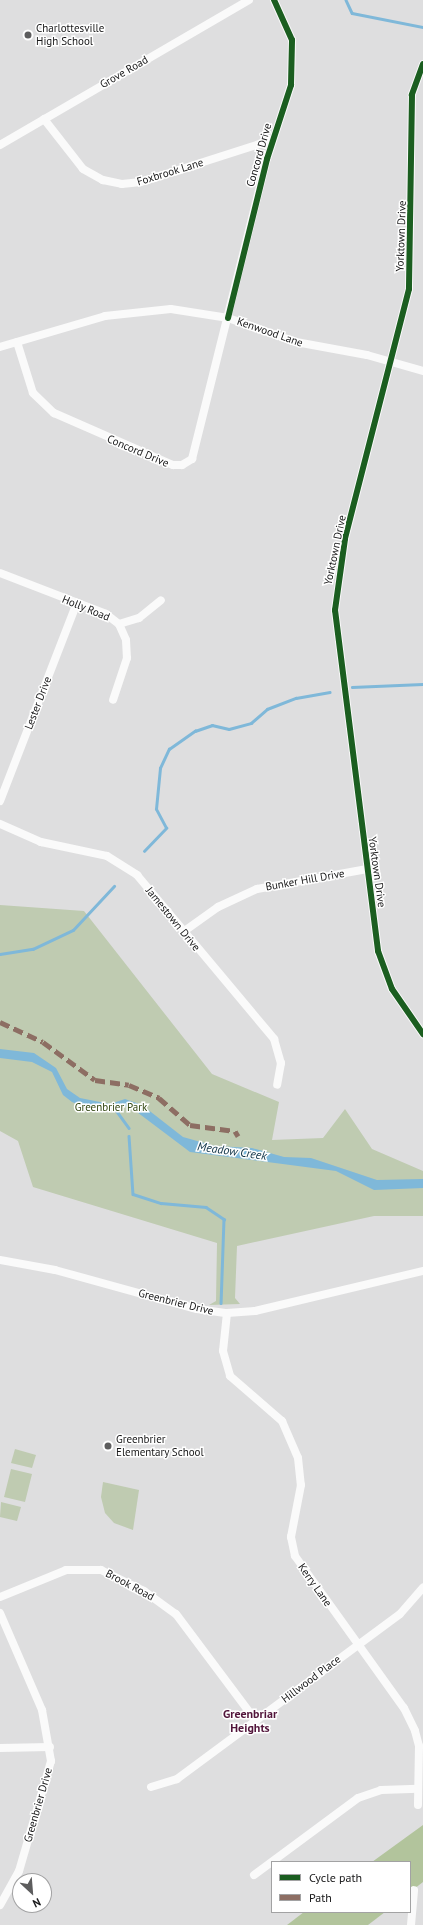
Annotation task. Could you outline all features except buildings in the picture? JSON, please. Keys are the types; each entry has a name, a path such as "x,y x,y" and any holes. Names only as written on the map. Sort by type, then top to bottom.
{"street":[{"name":"Grove Road","path":"0,145 249,0"},
{"name":"Concord Drive","path":"17,342 31,389 45,407 145,456 182,465 195,455 272,140 291,85 294,52 289,28 274,0"},
{"name":"Yorktown Drive","path":"423,64 412,95 409,289 393,361 345,539 335,610 367,869 384,970 400,1004 423,1034"},
{"name":"Foxbrook Lane","path":"44,119 83,169 103,180 122,184 141,182 272,140"},
{"name":"Kenwood Lane","path":"0,348 132,311 171,309 228,318 296,342 393,361 423,371"},
{"name":"Holly Road","path":"0,573 76,605 106,614 119,624 126,640 127,658 113,700"},
{"path":"119,624 139,618 161,600"},
{"name":"Lester Drive","path":"0,800 76,605"},
{"name":"Jamestown Drive","path":"0,824 41,842 94,852 119,862 144,883 183,932 274,1039 280,1058 277,1085"},
{"name":"Bunker Hill Drive","path":"183,932 218,907 257,889 367,869"},
{"name":"Greenbrier Drive","path":"0,1260 55,1270 197,1309 227,1313 255,1311 423,1271"},
{"name":"Kerry Lane","path":"227,1313 224,1351 230,1376 282,1421 298,1458 301,1485 291,1537 295,1556 411,1719 419,1746 418,1805"},
{"name":"Brook Road","path":"0,1597 66,1570 102,1570 144,1591 176,1614 256,1720"},
{"name":"Hillwood Place","path":"151,1788 177,1779 407,1608 423,1588"},
{"name":"Greenbrier Drive","path":"0,1613 42,1710 50,1747 49,1775 22,1863 0,1904"},
{"path":"0,1748 50,1747"},
{"path":"273,1861 358,1798 381,1790 418,1789"},
{"path":"254,1875 271,1862"},
{"path":"412,1925 414,1890"}],"green space":[{"name":"Greenbrier Park","path":"0,905 84,911 212,1074 279,1102 272,1140 323,1138 345,1109 372,1149 423,1171 423,1216 374,1216 237,1246 235,1298 240,1304 209,1305 216,1301 217,1243 33,1187 18,1141 0,1131"},
{"path":"15,1449 36,1455 32,1468 11,1463"},
{"path":"11,1469 32,1474 25,1502 4,1497"},
{"path":"103,1482 139,1490 133,1530 114,1523 105,1513 101,1497"},
{"path":"1,1502 21,1507 17,1521 0,1517"},
{"path":"423,1825 423,1882 411,1891 411,1861 373,1861"},
{"path":"303,1913 384,1913 368,1925 287,1925"}],"water":[{"name":"Meadow Creek","path":"0,1049 34,1053 56,1068 67,1089 80,1098 110,1104 125,1099 142,1105 183,1137 215,1146 252,1148 284,1157 311,1158 377,1180 423,1179 423,1188 374,1190 336,1171 190,1152 129,1106 93,1111 72,1102 63,1095 52,1072 32,1062 0,1058"}],"waterway":[{"path":"346,0 352,13 423,27"},
{"path":"352,687 423,684"},
{"path":"144,851 166,828 156,809 160,768 169,749 195,731 212,725 229,729 251,723 267,709 296,698 329,692"},
{"path":"0,954 33,949 73,930 114,886"},
{"path":"113,1106 129,1128"},
{"path":"129,1136 133,1194 161,1203 206,1207 224,1219 221,1303"}],"marked path":[{"path":"0,1022 43,1042 95,1080 129,1085 159,1098 190,1125 235,1131 238,1136"}],"cycle path":[{"path":"228,318 267,159 291,85 292,40 274,0"},
{"path":"423,64 412,95 409,289 345,539 335,610 378,951 392,989 423,1034"}],"place":[{"name":"Charlottesville High School","path":"28,35"},
{"name":"Greenbrier Elementary School","path":"108,1446"}],"district":[{"name":"Greenbriar Heights","path":"250,1721"}]}
